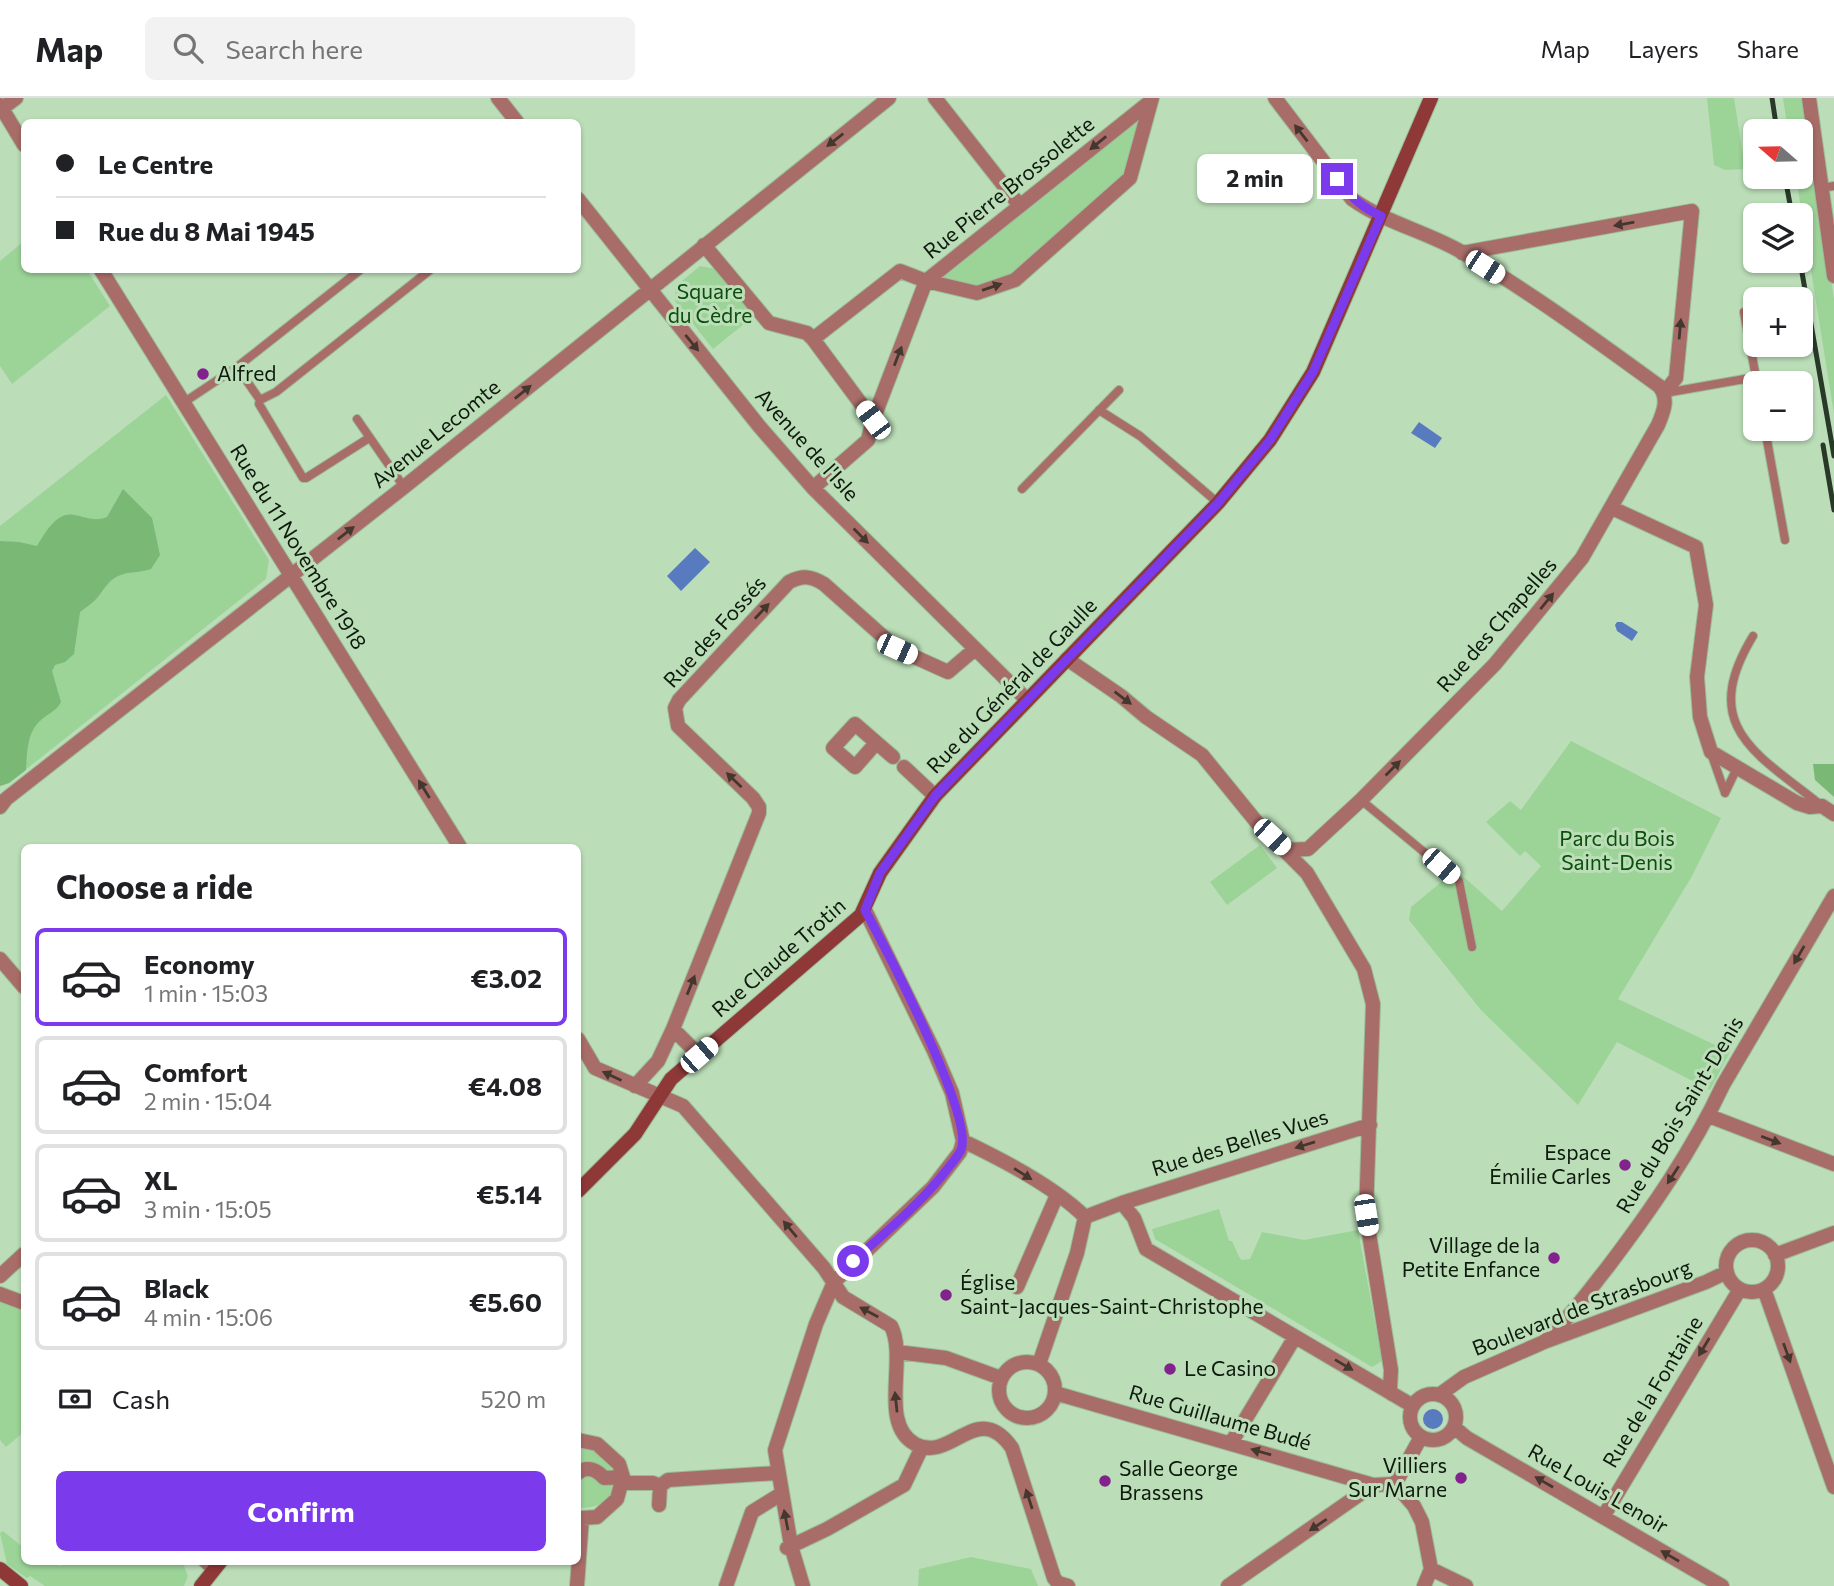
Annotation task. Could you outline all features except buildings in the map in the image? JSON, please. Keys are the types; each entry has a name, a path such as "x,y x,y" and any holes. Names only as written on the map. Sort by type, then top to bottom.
{"main road":[{"name":"Rue du Général de Gaulle","path":"865,910 880,873 935,796 1218,503 1270,440 1313,372 1431,98"},
{"name":"Rue Claude Trotin","path":"661,1096 671,1079 865,910"},
{"path":"581,1188 635,1134 661,1096"},
{"path":"201,1586 217,1566"},
{"path":"0,1569 21,1586"}],"street":[{"path":"16,98 1,108 21,140"},
{"path":"498,98 515,119"},
{"name":"Avenue Lecomte","path":"2,802 292,576 889,98"},
{"path":"934,98 1020,206"},
{"path":"1275,98 1353,199 1381,216 1442,241 1462,253 1650,379 1664,393"},
{"path":"1809,98 1828,187 1834,276"},
{"name":"Rue Pierre Brossolette","path":"813,488 868,440 873,420 926,281 1152,99"},
{"name":"Rue Pierre Brossolette","path":"926,281 977,293 1015,280 1130,178 1152,99"},
{"name":"Avenue de l'Isle","path":"581,203 759,426 813,488 1027,700"},
{"name":"Rue des Chapelles","path":"1308,849 1361,800 1495,664 1582,558 1658,425 1663,414 1664,393 1676,378 1692,211 1462,253"},
{"path":"704,245 769,323 807,333 813,339 873,420"},
{"path":"813,339 900,271 926,281"},
{"name":"Rue du 11 Novembre 1918","path":"103,273 458,844"},
{"path":"1612,508 1696,547 1706,605 1697,677 1700,718 1711,752 1797,803 1828,810"},
{"name":"Rue des Fossés","path":"635,1086 658,1060 673,1030 759,813 759,807 753,798 678,726 675,708 679,700 789,582 800,576 813,578 824,584 897,649 948,672 975,649"},
{"path":"1067,659 1202,755 1259,825 1307,873 1364,969 1373,1004 1366,1215 1391,1370 1392,1394"},
{"path":"876,743 893,757"},
{"path":"904,767 935,796"},
{"path":"1286,850 1308,849 1307,873"},
{"name":"Rue du Bois Saint-Denis","path":"1544,1342 1571,1314 1636,1231 1677,1170 1709,1116 1723,1085 1834,896"},
{"path":"803,1586 789,1547 775,1450 816,1324 834,1282 933,1187 960,1153 964,1142 947,1082 865,910"},
{"path":"0,959 21,984"},
{"path":"673,1030 699,1055"},
{"path":"581,1044 595,1068 683,1106 762,1195 834,1282 843,1297 891,1326 897,1349 895,1389 898,1420 906,1437 922,1447 945,1445 968,1431 987,1429 998,1433 1013,1448 1049,1564 1060,1585"},
{"path":"1709,1116 1834,1164"},
{"name":"Rue des Belles Vues","path":"1122,1203 1370,1125"},
{"path":"964,1142 1057,1195 1085,1217"},
{"path":"1017,1287 1057,1195"},
{"path":"1085,1217 1122,1203 1134,1218 1146,1249 1392,1394 1415,1403"},
{"path":"1039,1364 1077,1253 1085,1217"},
{"path":"1775,1255 1834,1234"},
{"path":"1748,1241 1764,1243 1775,1255 1778,1270 1771,1284 1764,1289 1748,1292 1729,1279 1726,1264 1733,1248 1748,1241"},
{"path":"0,1276 21,1257"},
{"name":"Boulevard de Strasbourg","path":"1444,1398 1453,1385 1464,1377 1544,1342 1727,1272"},
{"name":"Rue de la Fontaine","path":"1603,1517 1740,1289"},
{"path":"1764,1289 1834,1487"},
{"path":"0,1294 21,1302"},
{"path":"1231,1443 1295,1337"},
{"path":"897,1349 946,1358 1002,1378"},
{"path":"1022,1362 1039,1364 1052,1376 1055,1394 1048,1409 1041,1415 1024,1418 1012,1413 1002,1404 999,1395 1002,1378 1013,1365 1022,1362"},
{"path":"1391,1370 1400,1390 1415,1403"},
{"name":"Rue Guillaume Budé","path":"1055,1394 1374,1485"},
{"path":"1431,1394 1444,1398 1456,1413 1454,1427 1443,1438 1436,1440 1421,1437 1410,1420 1415,1403 1431,1394"},
{"path":"998,1433 1012,1413"},
{"name":"Rue Louis Lenoir","path":"1454,1427 1467,1438 1722,1586"},
{"path":"1395,1484 1421,1437"},
{"path":"581,1441 597,1444 619,1464 623,1480 617,1499 597,1517 581,1518"},
{"path":"789,1547 827,1530 904,1485 922,1447"},
{"path":"581,1471 586,1468 597,1471 604,1478 660,1486"},
{"path":"659,1505 660,1486 667,1480 777,1473"},
{"path":"1228,1586 1374,1485 1395,1484"},
{"path":"1395,1484 1414,1506 1422,1522 1432,1569 1424,1586"},
{"path":"726,1586 752,1511 781,1494"},
{"path":"578,1586 579,1565"},
{"path":"1432,1569 1466,1586"}],"lane":[{"path":"183,403 237,367 356,273"},
{"path":"260,400 276,392 426,273"},
{"path":"237,367 260,400 259,404 303,478 369,438"},
{"path":"1664,393 1743,382"},
{"path":"1022,489 1119,390"},
{"path":"1099,410 1140,436 1218,503"},
{"path":"357,419 404,487"},
{"path":"1767,441 1785,540"},
{"path":"1753,636 1741,655 1732,678 1729,704 1736,727 1751,749 1828,810"},
{"path":"1711,752 1725,793 1737,768"},
{"path":"1361,800 1459,881 1472,947"}],"green space":[{"path":"1707,98 1734,98 1743,169 1725,170 1714,165"},
{"path":"1783,98 1803,98 1806,119 1786,119"},
{"path":"1151,101 1130,178 1015,280 977,293 926,281"},
{"path":"1813,163 1834,299 1834,414 1811,273 1813,203 1800,203 1798,189 1813,189"},
{"path":"21,244 21,273 89,273 110,306 12,384 0,366 0,261"},
{"name":"Square du Cèdre","path":"700,266 717,269 754,316 713,349 675,301 676,286"},
{"path":"166,395 269,560 266,579 9,783 0,786 0,526"},
{"path":"123,489 152,518 160,555 151,569 126,573 115,578 80,612 74,654 65,662 55,665 52,671 61,702 32,731 26,770 9,783 0,786 0,541 37,546 52,524 62,516 74,515 94,519 107,517"},
{"name":"Parc du Bois Saint-Denis","path":"1571,741 1721,818 1692,876 1618,999 1730,1052 1710,1090 1617,1042 1578,1105 1481,1010 1409,920 1411,907 1456,870 1502,911 1541,866 1525,851 1520,856 1486,822 1510,801 1521,810"},
{"path":"1813,764 1834,764 1834,797 1815,780"},
{"path":"1260,845 1277,868 1227,905 1210,882"},
{"path":"1219,1209 1229,1241 1232,1241 1242,1260 1250,1259 1262,1232 1304,1240 1358,1230 1382,1361 1372,1367 1155,1239 1152,1229"},
{"path":"0,1290 21,1297 21,1434 6,1447 0,1440"},
{"path":"581,1447 597,1452 608,1461 614,1472 614,1484 610,1494 603,1502 592,1507 581,1507"},
{"path":"3,1531 21,1546 21,1565 184,1565 188,1576 184,1586 45,1586 7,1564 0,1533"},
{"path":"971,1557 1031,1569 1038,1586 918,1586 919,1569"}],"water":[{"path":"1419,422 1442,438 1435,448 1411,433"},
{"path":"695,548 710,562 681,591 667,576"},
{"path":"1617,622 1622,622 1638,632 1632,641 1617,631"},
{"path":"1433,1409 1440,1412 1443,1419 1440,1426 1433,1429 1426,1426 1423,1419 1426,1412"}],"railway":[{"path":"1772,98 1775,119"},
{"path":"1787,189 1790,203"},
{"path":"1802,273 1834,456"},
{"path":"1823,445 1834,510"}],"place":[{"name":"Alfred","path":"203,374"},
{"name":"Espace Émilie Carles","path":"1625,1165"},
{"name":"Village de la Petite Enfance","path":"1554,1258"},
{"name":"Église Saint-Jacques-Saint-Christophe","path":"946,1295"},
{"name":"Le Casino","path":"1170,1369"},
{"name":"Villiers Sur Marne","path":"1461,1478"},
{"name":"Salle George Brassens","path":"1105,1481"}],"route":[{"path":"853,1261 933,1187 960,1153 964,1142 952,1093 865,910 880,873 935,796 1218,503 1270,440 1286,416 1313,372 1381,216 1353,199 1337,179"}]}
